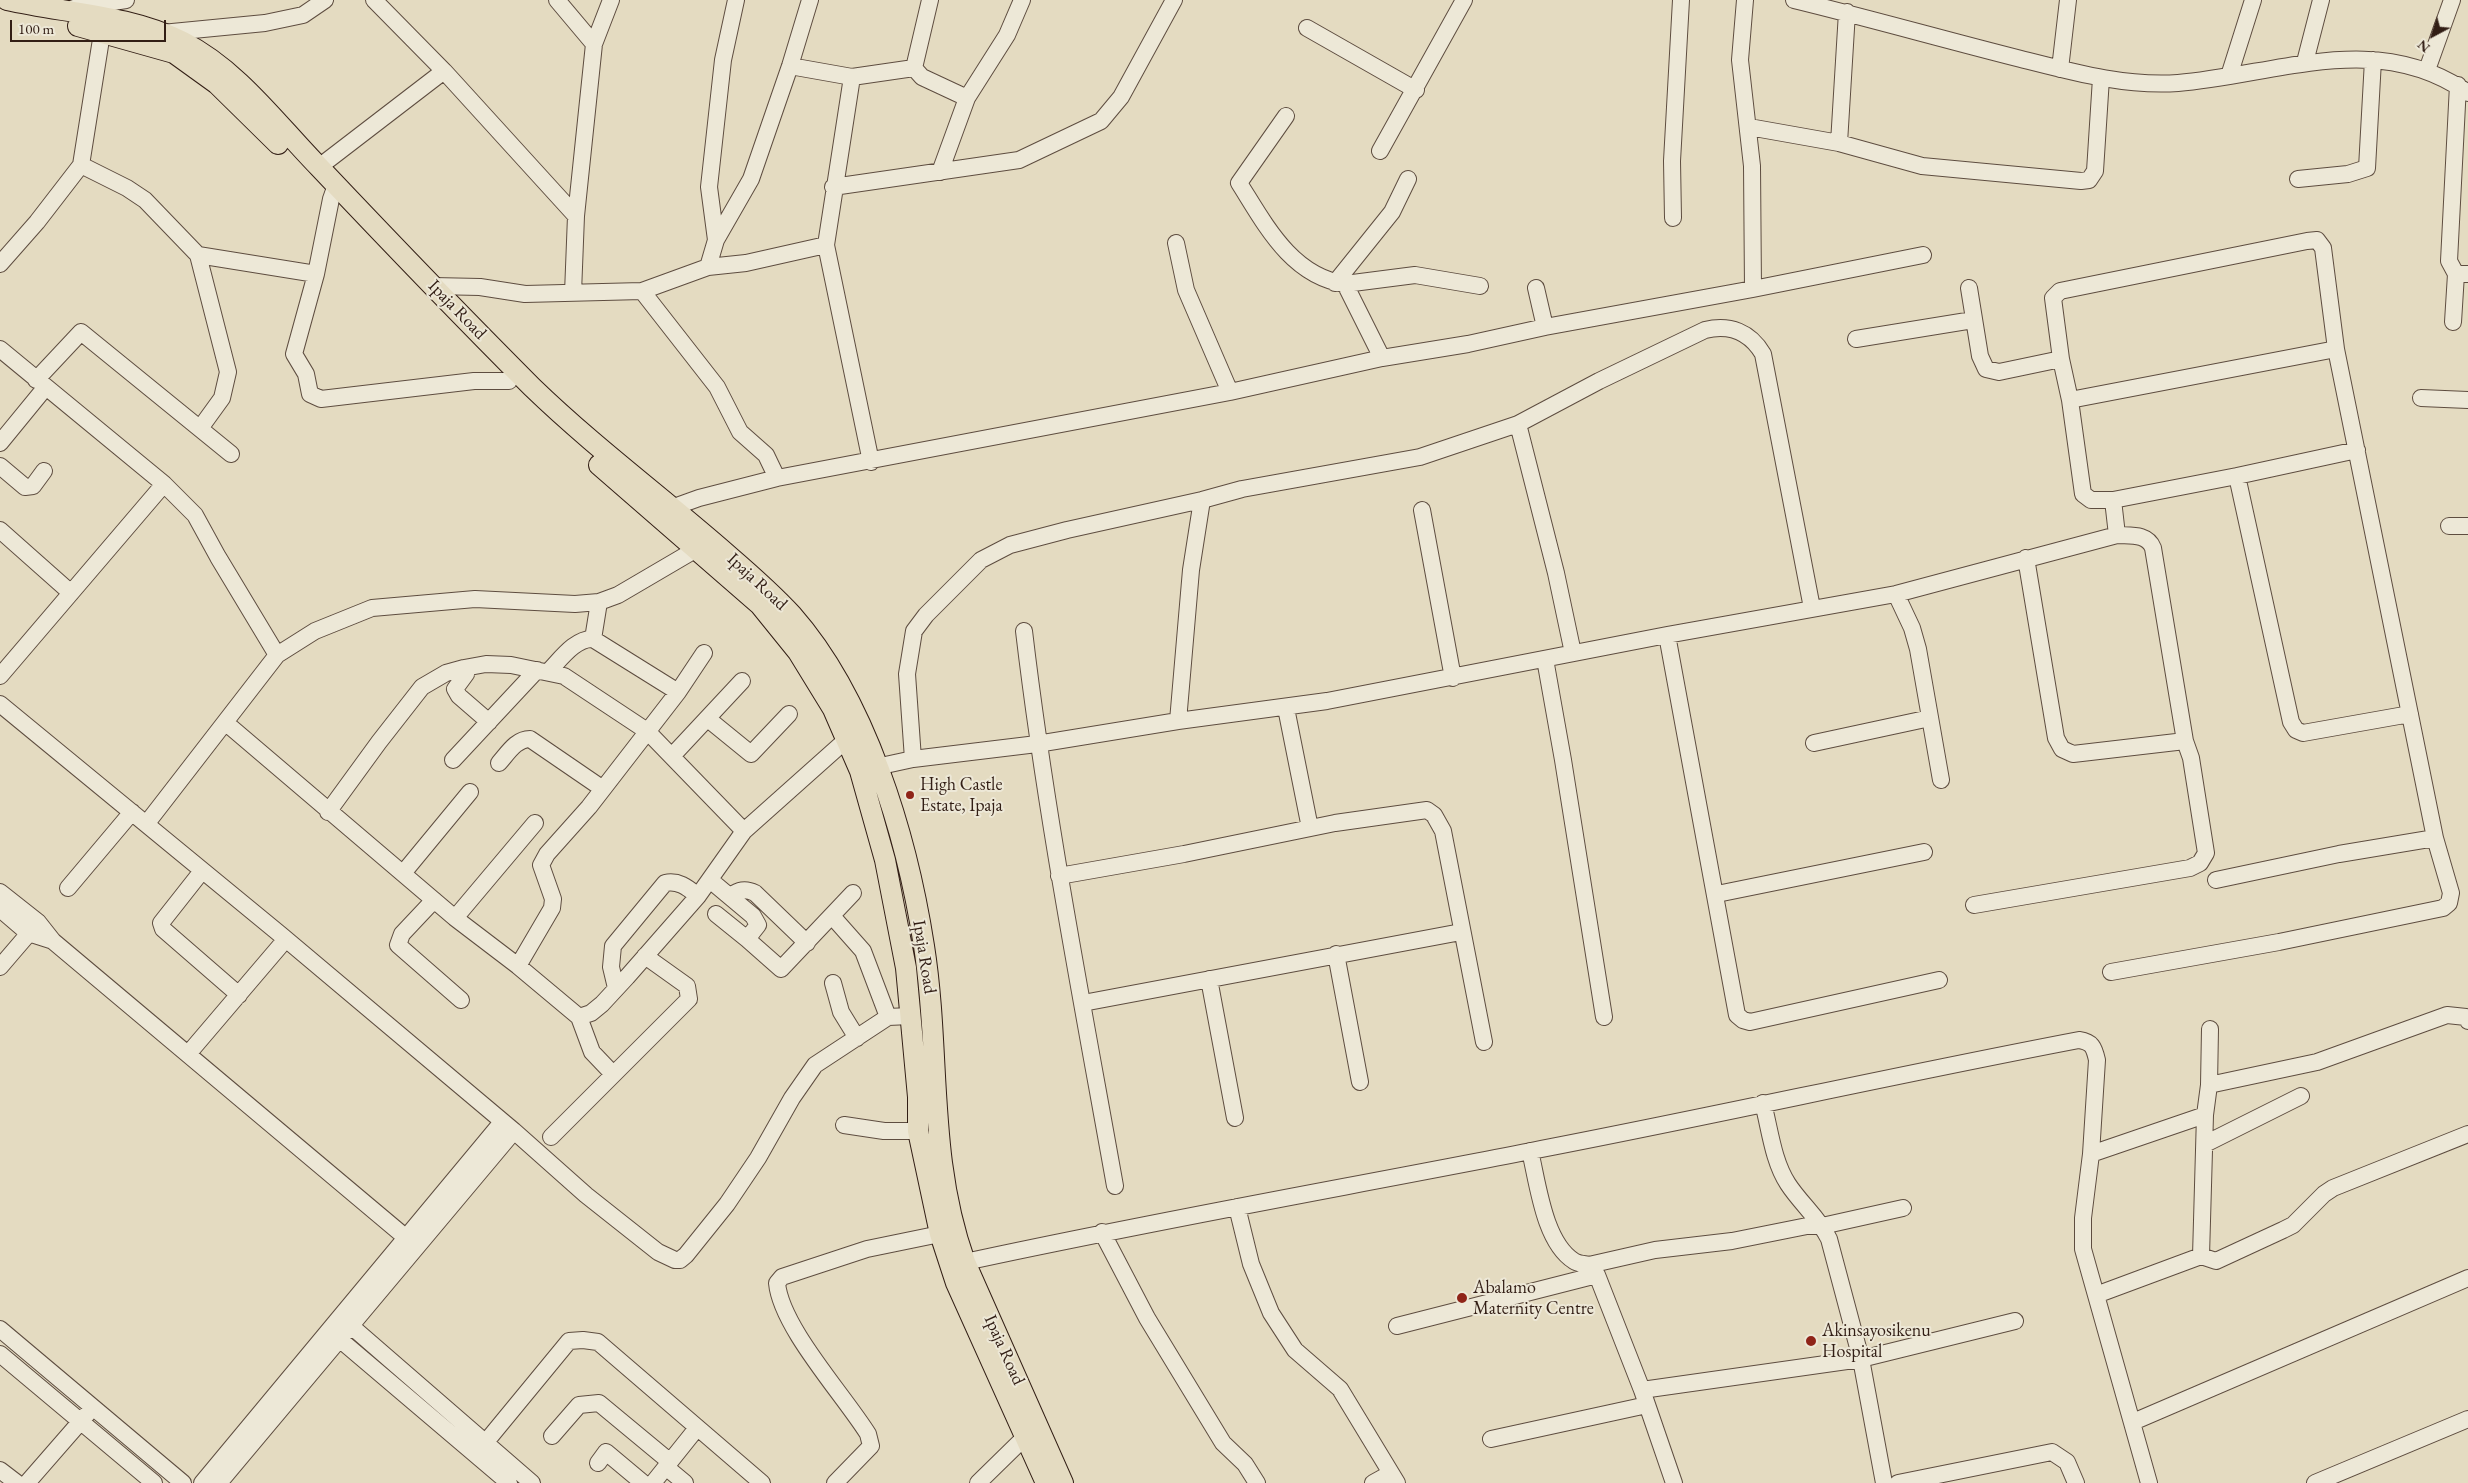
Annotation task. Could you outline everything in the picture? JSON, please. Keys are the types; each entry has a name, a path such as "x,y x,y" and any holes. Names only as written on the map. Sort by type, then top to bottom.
{"main road":[{"name":"Ipaja Road","path":"7,0 64,10 160,33 183,42 203,54 265,108 319,167 334,192 367,233 550,421 704,544 774,596 813,642 853,709 869,769 903,949 918,1097 918,1131 940,1234 953,1276 1046,1483"},
{"name":"Ipaja Road","path":"0,11 155,46 174,53 192,64 252,116 433,286 564,419 674,507 704,544 779,626 815,676 833,709 846,740 869,769 902,846 921,928 931,999 935,1097 940,1158 951,1215 965,1262 1063,1483"}],"street":[{"path":"64,10 126,0"},
{"path":"160,33 274,21 303,15 325,0"},
{"path":"374,0 444,71 576,216"},
{"path":"556,0 594,44"},
{"path":"573,293 576,216 594,44 611,0"},
{"path":"716,240 709,187 723,60 736,0"},
{"path":"708,267 716,240 751,179 790,66 810,0"},
{"path":"914,68 930,0"},
{"path":"940,172 967,98 1007,35 1022,0"},
{"path":"833,187 1028,158 1101,121 1121,97 1174,0"},
{"path":"1380,151 1416,90 1464,0"},
{"path":"1673,218 1672,161 1681,0"},
{"path":"1746,0 1740,60 1749,127 1754,228 1753,289"},
{"path":"1794,0 2101,78 2175,83 2229,76 2305,62 2373,60 2410,64 2427,70 2463,89 2449,262 2462,274 2453,322"},
{"path":"2060,69 2068,0"},
{"path":"2229,76 2253,0"},
{"path":"2305,62 2321,0"},
{"path":"2427,70 2452,0"},
{"path":"1839,143 1847,12"},
{"path":"1307,28 1416,90"},
{"path":"0,264 37,222 81,165 102,33"},
{"path":"2298,179 2348,174 2367,168 2373,60"},
{"path":"790,66 852,77 914,68"},
{"path":"914,68 922,77 967,98"},
{"path":"319,167 444,71"},
{"path":"852,77 833,187 826,245 871,462"},
{"path":"1749,127 1839,143 1922,166 2080,181 2090,180 2096,171 2101,78"},
{"path":"1286,116 1239,183 1272,234 1288,254 1304,268 1340,284 1415,276 1480,286"},
{"path":"81,165 127,188 145,200 198,255 228,372 222,398 201,428"},
{"path":"1340,284 1392,212 1408,179"},
{"path":"334,192 316,274 294,354 306,374 310,394 321,400 474,381 509,381"},
{"path":"2111,972 2279,942 2443,908 2449,903 2451,892 2435,838 2357,450 2336,349 2323,248 2317,240 2060,291 2054,298 2061,359 2070,400 2083,494 2091,500 2113,500 2357,450"},
{"path":"1176,243 1186,290 1230,392"},
{"path":"433,286 480,287 525,294 642,291 708,267 746,263 826,245"},
{"path":"198,255 316,274"},
{"path":"674,507 699,498 777,478 871,462 1230,392 1382,358 1468,344 1545,327 1753,289 1923,255"},
{"path":"1340,284 1382,358"},
{"path":"1536,288 1545,327"},
{"path":"1969,288 1980,356 1983,365 1990,371 1998,372 2061,359"},
{"path":"642,291 717,387 740,432 766,455 777,478"},
{"path":"1856,339 1973,320"},
{"path":"913,759 907,674 914,631 959,579 981,560 1010,545 1067,530 1202,500 1242,489 1420,457 1518,424 1599,381 1705,330 1719,326 1737,330 1748,336 1758,344 1763,354 1812,608"},
{"path":"0,443 41,384 81,332 231,454"},
{"path":"0,349 164,484 195,515 277,655"},
{"path":"2070,400 2336,349"},
{"path":"2421,398 2468,400"},
{"path":"1518,424 1556,573 1573,653"},
{"path":"0,466 25,487 33,486 44,471"},
{"path":"2237,476 2291,722 2296,730 2304,733 2410,714"},
{"path":"0,676 164,484"},
{"path":"1178,721 1192,570 1202,500"},
{"path":"2113,500 2116,535"},
{"path":"1422,510 1453,678"},
{"path":"2449,526 2468,526"},
{"path":"0,530 71,593"},
{"path":"869,769 913,759 1037,744 1178,721 1286,708 1453,678 1573,653 1896,594 2116,535 2142,537 2150,542 2153,548 2206,853 2200,863 2190,868 1974,905"},
{"path":"147,823 277,655 315,631 372,608 474,599 575,604 599,602 618,595 704,544"},
{"path":"2026,558 2056,738 2062,749 2073,754 2185,740"},
{"path":"1896,594 1914,635 1941,780"},
{"path":"593,639 599,602"},
{"path":"1024,631 1037,744 1059,876 1116,1186"},
{"path":"1668,635 1737,1015 1743,1020 1750,1022 1939,980"},
{"path":"453,760 489,722 543,671 579,642 586,639 593,639 678,692"},
{"path":"518,966 552,908 553,899 541,865 547,854 603,790 678,692 704,653"},
{"path":"1545,659 1604,1017"},
{"path":"328,812 422,687 446,673 464,668 486,664 511,665 564,676 647,731 744,831"},
{"path":"464,668 466,674 455,689 459,696 489,722"},
{"path":"672,756 742,681"},
{"path":"0,704 286,939 586,1195 658,1252 680,1260 727,1204 815,1065 888,1017 910,1016"},
{"path":"1286,708 1310,828"},
{"path":"708,719 751,754 789,714"},
{"path":"1814,744 1930,718"},
{"path":"226,723 328,812 404,872 455,918 518,966 579,1017 592,1052 612,1073"},
{"path":"499,763 517,743 524,739 530,739 603,790"},
{"path":"579,1017 597,1008 645,956 698,896 744,831 846,740"},
{"path":"404,872 470,792"},
{"path":"1059,876 1184,854 1310,828 1424,809 1430,812 1443,831 1461,932 1484,1042"},
{"path":"68,888 132,812"},
{"path":"455,918 535,823"},
{"path":"2216,880 2340,854 2435,838"},
{"path":"1716,894 1924,852"},
{"path":"202,871 163,918 161,924 163,929 239,995"},
{"path":"710,880 756,920 758,925 747,939"},
{"path":"616,988 611,967 613,946 665,883 672,882 683,885 698,896"},
{"path":"730,896 738,891 747,889 755,893 807,943"},
{"path":"0,892 6,912 53,942 410,1241"},
{"path":"716,914 780,969 853,893"},
{"path":"434,900 402,934 398,945 460,1000"},
{"path":"832,916 863,951 888,1017"},
{"path":"0,967 33,928"},
{"path":"1083,1003 1461,932"},
{"path":"188,1054 286,939"},
{"path":"1336,954 1360,1082"},
{"path":"551,1137 612,1073 689,999 687,986 645,956"},
{"path":"1209,979 1235,1118"},
{"path":"833,984 841,1012 857,1038"},
{"path":"2209,1085 2317,1062 2447,1015 2466,1017 2468,1021"},
{"path":"2201,1256 2205,1115 2209,1085 2210,1029"},
{"path":"965,1262 1102,1232 1530,1151 2079,1040 2088,1041 2095,1048 2097,1060 2091,1154 2082,1218 2083,1249 2149,1483"},
{"path":"2205,1144 2301,1096"},
{"path":"1763,1103 1778,1166 1788,1184 1822,1226 1829,1239 1861,1359 1884,1483"},
{"path":"2091,1154 2205,1115"},
{"path":"844,1125 884,1131 918,1131"},
{"path":"202,1483 334,1335 410,1241 508,1127"},
{"path":"2096,1295 2201,1256 2210,1261 2224,1258 2293,1225 2324,1194 2333,1188 2468,1134"},
{"path":"1530,1151 1554,1238 1562,1251 1576,1263 1593,1270 1644,1398 1674,1483"},
{"path":"1237,1207 1251,1264 1271,1314 1295,1350 1340,1389 1394,1478 1373,1483"},
{"path":"1397,1326 1593,1270 1655,1250 1732,1241 1807,1226 1822,1226 1903,1208"},
{"path":"1102,1232 1147,1318 1218,1434 1230,1452 1246,1464 1254,1482"},
{"path":"835,1483 871,1446 868,1434 796,1331 778,1296 777,1283 782,1278 867,1249 940,1234"},
{"path":"2133,1422 2468,1278"},
{"path":"346,1321 481,1448 507,1482"},
{"path":"1491,1439 1644,1398 1861,1359 2015,1321"},
{"path":"0,1329 183,1483"},
{"path":"334,1335 481,1448 532,1483"},
{"path":"219,1483 334,1335"},
{"path":"481,1448 569,1342 584,1340 598,1342 762,1483"},
{"path":"0,1354 154,1483"},
{"path":"552,1436 579,1405 599,1403 668,1464 685,1483"},
{"path":"27,1483 93,1407"},
{"path":"2315,1483 2468,1418"},
{"path":"654,1483 697,1428"},
{"path":"978,1483 1025,1437"},
{"path":"598,1463 606,1452 643,1483"},
{"path":"1898,1483 2052,1452 2067,1462 2076,1483"},
{"path":"0,1470 17,1483"}],"place":[{"name":"High Castle Estate, Ipaja","path":"910,795"},
{"name":"Abalamo Maternity Centre","path":"1462,1298"},
{"name":"Akinsayosikenu Hospital","path":"1811,1341"}]}
